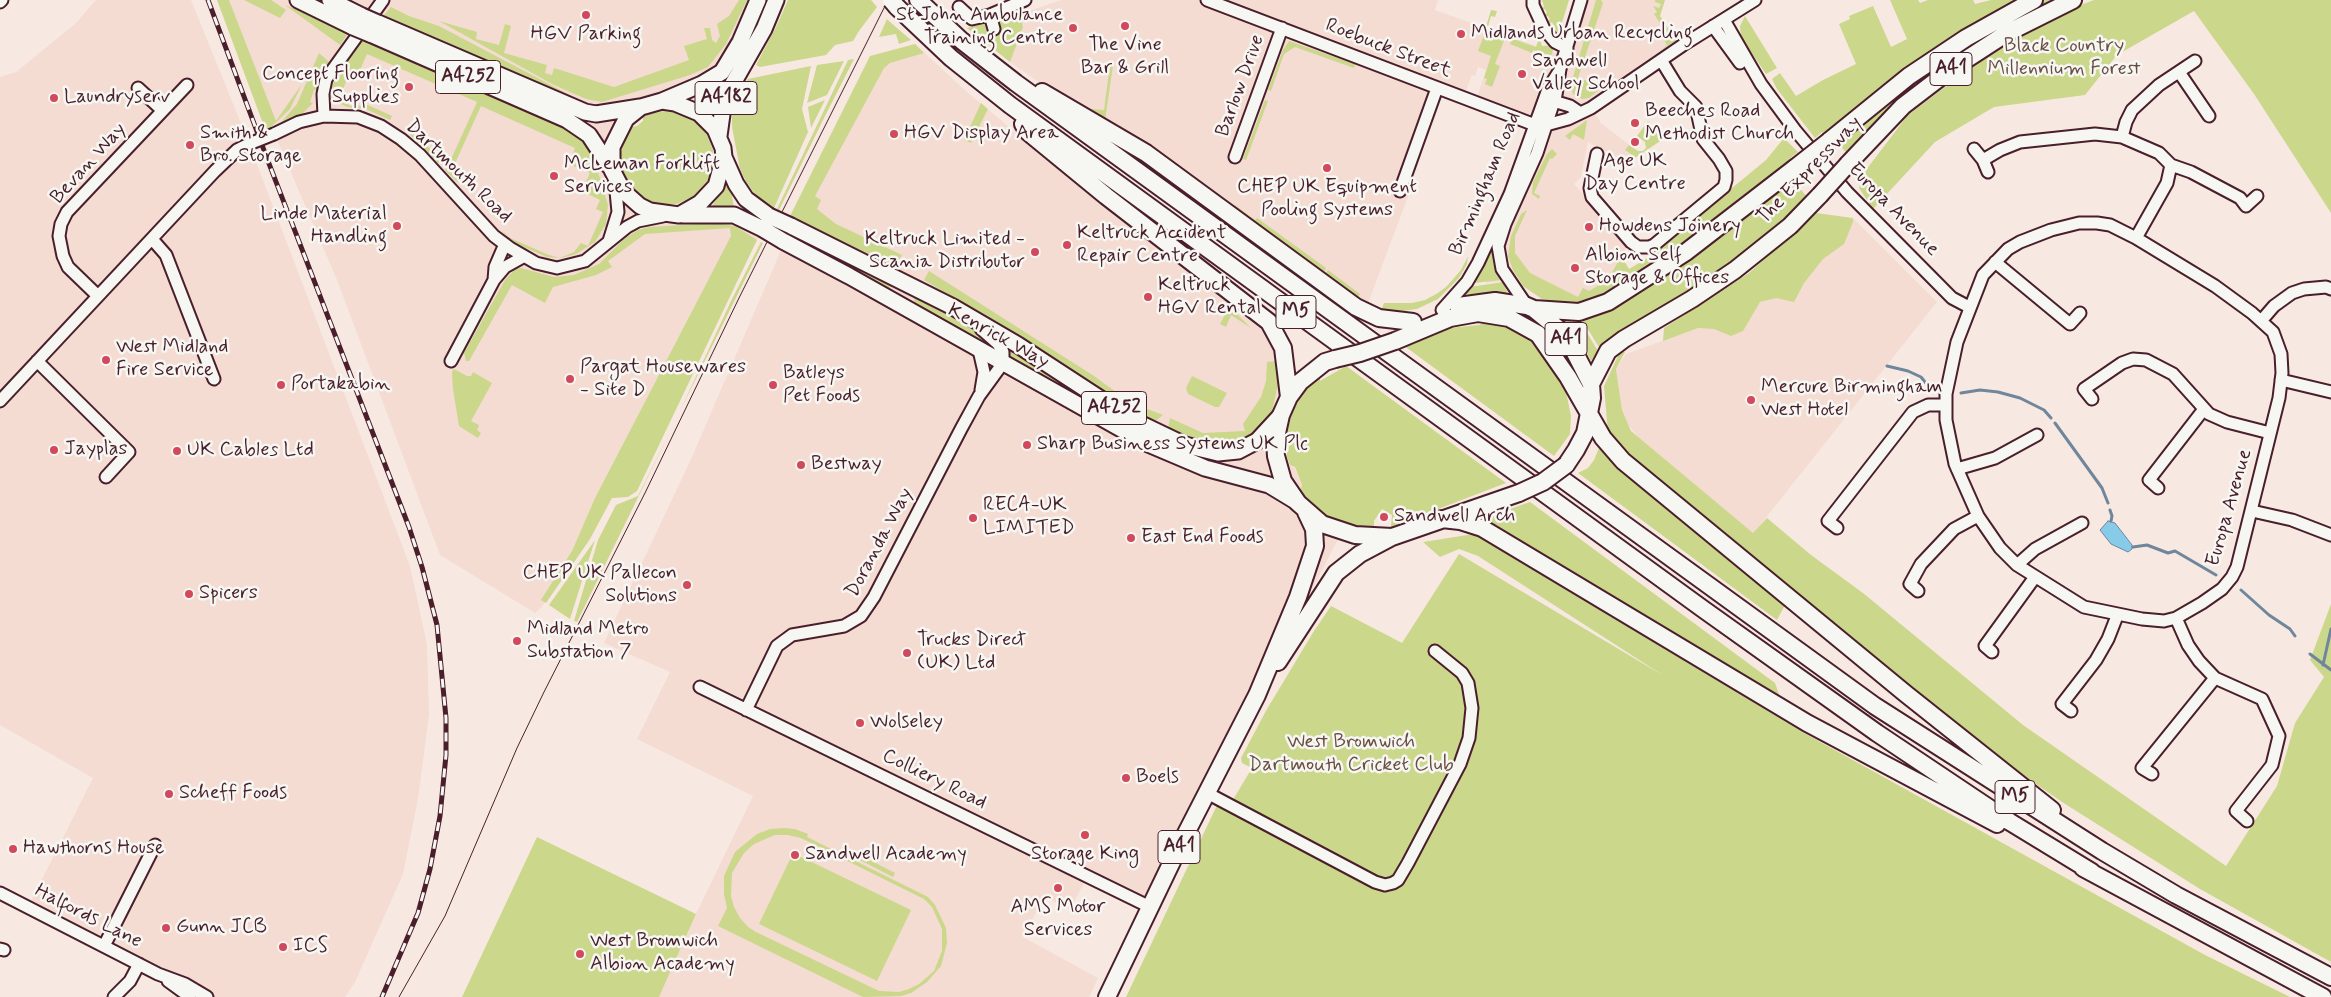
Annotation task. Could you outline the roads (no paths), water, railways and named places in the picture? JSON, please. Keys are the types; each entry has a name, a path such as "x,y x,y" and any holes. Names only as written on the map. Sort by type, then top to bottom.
{"highway":[{"name":"M5","path":"918,0 962,41 1016,83 1875,706 2102,851 2176,895 2331,977"},
{"name":"The Expressway","path":"1530,308 1579,312 1608,302 1686,252 1909,76 1966,38 2034,0"},
{"name":"The Expressway","path":"1591,384 1608,351 1624,339 1692,299 1736,270 1790,226 1904,106 1950,70 2007,33 2073,0"},
{"name":"M5","path":"894,3 951,58 1010,105 1877,734 2010,822 2092,872"},
{"name":"M5","path":"1016,83 1050,95 1146,153 1356,307 1379,318 1413,322"},
{"name":"M5","path":"1010,105 1028,132 1106,196 1269,322 1283,348 1289,397"},
{"name":"A41","path":"1107,997 1150,907 1257,695 1311,563 1315,546 1314,529 1302,507 1283,481 1276,456 1276,434 1289,397 1300,382 1312,371 1335,358 1389,338 1413,322 1442,310 1469,303 1495,301 1530,308 1566,338 1580,359 1591,384 1590,413 1585,433 1576,450 1566,464 1550,477 1519,493 1392,537 1360,554 1336,574 1257,695"},
{"path":"1389,338 1459,316 1485,313 1509,318 1538,334 1552,352 1590,413"},
{"name":"M5","path":"1590,413 1603,438 1623,461 1906,694 2102,851"},
{"name":"A41","path":"1302,507 1322,524 1340,532 1355,535 1392,537"},
{"name":"M5","path":"1442,519 1460,521 1482,528 1807,722 1953,802 2092,872 2323,997"}],"main road":[{"name":"A4252","path":"298,0 358,21 374,29 567,120 589,134 631,200 650,211 675,215 693,208 709,195 721,175 724,158 719,136 699,113 689,108 662,101 641,107 596,114 585,112 374,29"},
{"name":"A4252","path":"330,0 358,21"},
{"name":"A4182","path":"662,101 702,84 722,72 740,42 758,0"},
{"name":"A4182","path":"719,136 727,94 764,29 776,0"},
{"name":"A4252","path":"614,174 610,159 615,138 626,119 641,107"},
{"name":"Kenrick Way","path":"724,158 736,184 783,241 849,276 1146,443 1205,468 1269,485 1302,507"},
{"name":"Kenrick Way","path":"675,215 734,215 791,226 953,307 1018,345 1133,420 1185,445 1218,453 1238,451 1257,441 1281,416"}],"street":[{"path":"324,116 323,94 326,79 383,0"},
{"path":"959,7 972,19 990,16 1025,0"},
{"name":"Roebuck Street","path":"1207,0 1437,88 1543,119"},
{"path":"1533,0 1532,5 1544,29 1555,42 1567,48"},
{"name":"Birmingham Road","path":"1530,308 1502,269 1498,246 1505,224 1536,154 1548,89 1560,69 1581,0"},
{"path":"1579,112 1558,100 1550,99 1543,119 1568,119 1596,105 1661,60 1755,0"},
{"path":"990,16 994,29"},
{"name":"Europa Avenue","path":"1724,20 1761,84 1795,130 1847,192 1952,298 1969,307"},
{"name":"Europa Avenue","path":"1713,26 1749,73 1761,84"},
{"name":"Barlow Drive","path":"1235,157 1282,28"},
{"path":"1597,154 1590,188 1592,197 1631,242 1638,247 1654,245 1724,187 1726,171 1705,142 1696,107 1680,91 1661,60"},
{"path":"2122,137 2132,110 2159,85 2195,61"},
{"name":"Birmingham Road","path":"1558,100 1560,69"},
{"path":"2179,72 2209,116"},
{"name":"Bevan Way","path":"98,296 68,267 63,256 59,236 67,212 187,84"},
{"path":"138,88 162,110"},
{"path":"1400,191 1437,88"},
{"name":"Dartmouth Road","path":"0,401 227,159 249,144 300,122 324,116 358,117 391,132 420,155 505,244 523,257 557,268 585,260 627,227 638,221 675,215"},
{"name":"Birmingham Road","path":"1442,310 1467,282 1478,263 1543,119"},
{"path":"1983,160 2000,150 2020,142 2095,134 2122,137 2159,153 2171,165 2191,172 2240,198 2246,206 2257,196"},
{"path":"1974,148 1983,160 1988,172"},
{"path":"2136,238 2166,183 2171,165"},
{"path":"608,242 618,212 614,174"},
{"name":"Europa Avenue","path":"2079,223 2097,223 2110,225 2136,238 2215,286 2273,332 2281,354 2279,398 2252,511 2232,577 2222,589 2176,618 2164,620 2117,616 2084,607 2017,565 2000,548 1978,516 1957,469 1944,406 1957,342 1969,307 1983,275 2008,249 2050,230 2079,223"},
{"path":"152,239 166,255 214,379"},
{"path":"494,280 495,267 505,244"},
{"path":"451,361 494,280 505,267 523,257"},
{"path":"1995,262 2070,324 2080,313"},
{"path":"2261,321 2274,306 2292,293 2304,288 2326,287 2331,289"},
{"path":"953,307 998,344 1003,352 1002,363"},
{"name":"Doranda Way","path":"979,350 984,372 979,396"},
{"path":"2092,399 2084,389 2122,363 2133,359 2146,360 2173,374 2204,409 2227,422 2270,433"},
{"path":"37,361 129,452 106,477"},
{"name":"Doranda Way","path":"746,710 776,646 792,635 844,626 861,616 874,597 979,396 1002,363"},
{"path":"2281,380 2331,392"},
{"path":"1837,528 1828,522 1913,412 1928,405 1944,406"},
{"path":"2158,488 2148,480 2204,409"},
{"path":"1957,469 1995,458 2037,434"},
{"path":"2252,511 2292,520 2331,535"},
{"path":"1918,592 1910,584 1921,564 1954,529 1978,516"},
{"path":"2017,565 2035,549 2082,523"},
{"path":"1992,652 1985,646 2035,577"},
{"path":"2071,711 2062,704 2096,660 2108,639 2117,616"},
{"path":"2176,618 2188,645 2199,661 2215,678 2262,699 2279,736 2272,765 2236,811 2247,821"},
{"path":"1207,793 1375,882 1385,885 1398,880 1456,771 1466,750 1469,738 1472,708 1468,684 1462,673 1435,651"},
{"path":"2152,774 2142,768 2215,678"},
{"name":"Colliery Road","path":"700,688 1150,907"},
{"path":"104,946 156,845"},
{"name":"Halfords Lane","path":"0,893 158,974 185,984 207,997"},
{"path":"114,997 130,981 139,964"},
{"name":"Halfords Lane","path":"158,974 190,997"}],"water":[{"path":"2108,521 2115,523 2132,545 2132,549 2128,552 2111,544 2100,530"}],"waterway":[{"path":"1887,366 1908,371 1921,377 1929,387 1936,390"},
{"path":"1961,393 1980,390 1998,392 2020,398 2044,410 2051,418"},
{"path":"2055,423 2102,488 2108,503"},
{"path":"2110,510 2111,521"},
{"path":"2133,547 2147,545 2168,553 2175,551 2216,575"},
{"path":"2241,590 2269,615 2290,629 2295,636"},
{"path":"2323,665 2331,629"},
{"path":"2310,654 2331,670"}],"tram line":[{"path":"399,997 445,916 517,748 544,692 645,493 739,298 888,0"}],"railway":[{"path":"208,0 409,527 422,567 437,625 446,718 446,755 440,816 430,869 418,913 382,997"}],"place":[{"name":"HGV Parking","path":"586,15"},
{"name":"The Vine Bar & Grill","path":"1125,26"},
{"name":"St John Ambulance Training Centre","path":"1073,28"},
{"name":"Midlands Urban Recycling","path":"1461,34"},
{"name":"Sandwell Valley School","path":"1522,74"},
{"name":"Concept Flooring Supplies","path":"409,87"},
{"name":"Laundryserv","path":"54,98"},
{"name":"Beeches Road Methodist Church","path":"1635,123"},
{"name":"HGV Display Area","path":"894,134"},
{"name":"Age UK Day Centre","path":"1635,142"},
{"name":"Smith & Bro. Storage","path":"190,145"},
{"name":"CHEP UK Equipment Pooling Systems","path":"1327,168"},
{"name":"McLeman Forklift Services","path":"554,176"},
{"name":"Linde Material Handling","path":"397,226"},
{"name":"Howdens Joinery","path":"1589,227"},
{"name":"Keltruck Accident Repair Centre","path":"1067,245"},
{"name":"Keltruck Limited - Scania Distributor","path":"1035,252"},
{"name":"Albion Self Storage & Offices","path":"1575,268"},
{"name":"Keltruck HGV Rental","path":"1148,297"},
{"name":"West Midland Fire Service","path":"106,360"},
{"name":"Pargat Housewares - Site D","path":"570,379"},
{"name":"Portakabin","path":"281,385"},
{"name":"Batleys Pet Foods","path":"773,385"},
{"name":"Mercure Birmingham West Hotel","path":"1751,400"},
{"name":"Sharp Business Systems UK Plc","path":"1027,445"},
{"name":"Jayplas","path":"54,450"},
{"name":"UK Cables Ltd","path":"177,451"},
{"name":"Bestway","path":"801,465"},
{"name":"Sandwell Arch","path":"1384,517"},
{"name":"RECA-UK LIMITED","path":"973,518"},
{"name":"East End Foods","path":"1131,538"},
{"name":"CHEP UK Pallecon Solutions","path":"687,585"},
{"name":"Spicers","path":"189,594"},
{"name":"Midland Metro Substation 7","path":"517,641"},
{"name":"Trucks Direct (UK) Ltd","path":"907,653"},
{"name":"Wolseley","path":"860,723"},
{"name":"Boels","path":"1126,778"},
{"name":"Scheff Foods","path":"169,794"},
{"name":"Storage King","path":"1085,835"},
{"name":"Hawthorns House","path":"13,849"},
{"name":"Sandwell Academy","path":"795,855"},
{"name":"AMS Motor Services","path":"1058,888"},
{"name":"Gunn JCB","path":"166,928"},
{"name":"ICS","path":"283,947"},
{"name":"West Bromwich Albion Academy","path":"580,954"}],"park label":[{"name":"Black Country Millennium Forest","path":"2064,58"},
{"name":"West Bromwich Dartmouth Cricket Club","path":"1351,754"}]}
